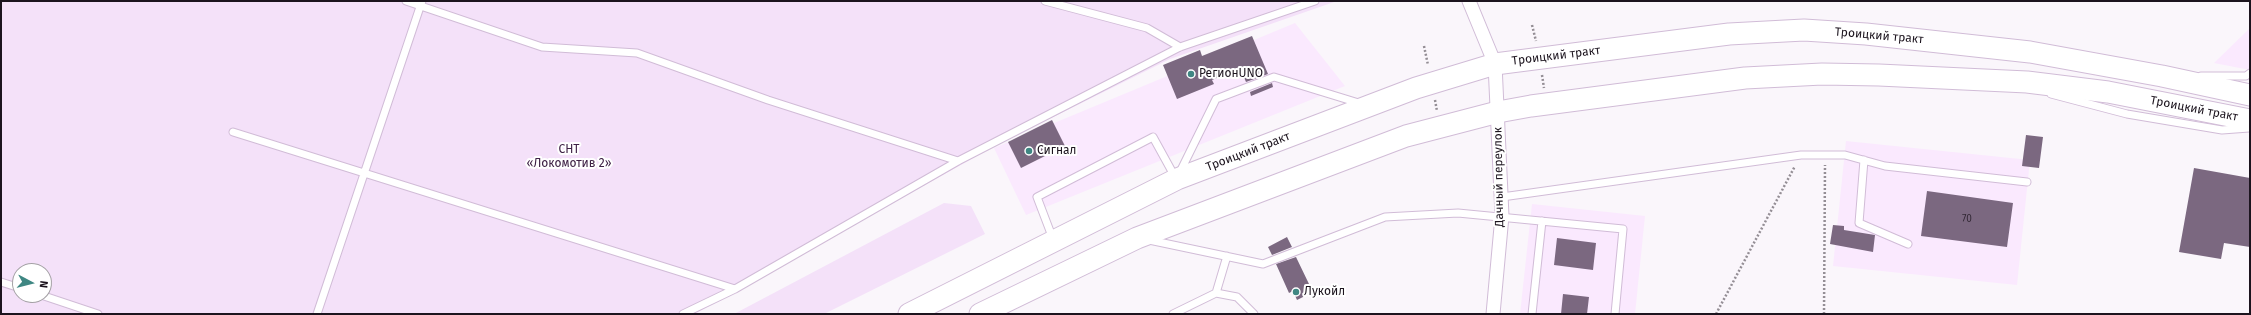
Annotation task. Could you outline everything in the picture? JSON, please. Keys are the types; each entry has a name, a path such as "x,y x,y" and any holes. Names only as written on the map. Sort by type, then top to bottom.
{"main road":[{"name":"Троицкий тракт","path":"909,314 1176,179 1416,88 1495,64 1729,34 1804,30 1866,34 2030,52 2162,76 2250,95"},
{"name":"Троицкий тракт","path":"980,314 1137,238 1406,136 1498,112 1614,94 1745,78 1822,74 1999,80 2108,92 2250,120"}],"street":[{"name":"Дачный переулок","path":"1469,1 1495,64 1502,216 1493,314"}],"lane":[{"path":"406,1 422,4 542,46 637,53 768,100 958,161"},
{"path":"1045,1 1148,28 1180,47"},
{"path":"683,314 735,289 958,161 1180,47 1315,1"},
{"path":"317,314 422,4"},
{"path":"2162,76 2246,76 2250,73"},
{"path":"1176,179 1216,99 1274,77 1369,106"},
{"path":"1999,80 2127,114 2222,130 2250,128"},
{"path":"233,132 735,289"},
{"path":"1054,241 1037,197 1153,137 1176,179"},
{"path":"1502,198 1801,155 1825,154 1846,155 1885,166 2027,182"},
{"path":"1864,160 1859,223 1908,244"},
{"path":"1137,238 1263,264 1385,217 1458,213 1502,216 1623,229 1615,314"},
{"path":"1532,314 1542,221"},
{"path":"1216,293 1227,256"},
{"path":"1,282 12,285"},
{"path":"1173,314 1216,293 1237,297 1254,314"},
{"path":"52,299 98,314"}],"path":[{"path":"1824,314 1825,154"},
{"path":"1716,314 1801,155"}],"shaded area":[{"path":"1295,23 1345,86 1026,215 994,148"},
{"path":"2250,28 2250,70 2214,63"},
{"path":"1846,141 2030,160 2017,285 1833,266"},
{"path":"1532,204 1645,216 1635,314 1520,314"}],"green space":[{"name":"СНТ «Локомотив 2»","path":"1,1 1337,1 1170,59 993,147 695,314 1,314"},
{"path":"944,203 971,206 985,234 824,314 734,314"}],"building":[{"path":"1252,36 1268,74 1246,82 1240,68 1212,80 1214,84 1177,99 1163,65 1200,50 1202,56"},
{"path":"1272,83 1273,87 1251,96 1250,92"},
{"path":"1052,120 1065,146 1021,168 1008,142"},
{"path":"2026,135 2043,137 2039,168 2022,166"},
{"path":"2194,168 2250,178 2250,247 2224,243 2221,259 2179,252"},
{"path":"1927,191 2013,203 2007,247 1921,236"},
{"path":"1833,225 1844,226 1844,230 1875,235 1873,252 1830,244"},
{"path":"1287,237 1292,247 1272,255 1268,247"},
{"path":"1557,238 1596,243 1593,270 1554,265"},
{"path":"1296,257 1309,284 1305,286 1309,294 1297,300 1293,291 1289,293 1276,264"},
{"path":"1563,294 1589,297 1587,314 1561,314"}],"place":[{"name":"РегионUNO","path":"1191,74"},
{"name":"Сигнал","path":"1029,151"},
{"name":"Лукойл","path":"1296,292"}]}
